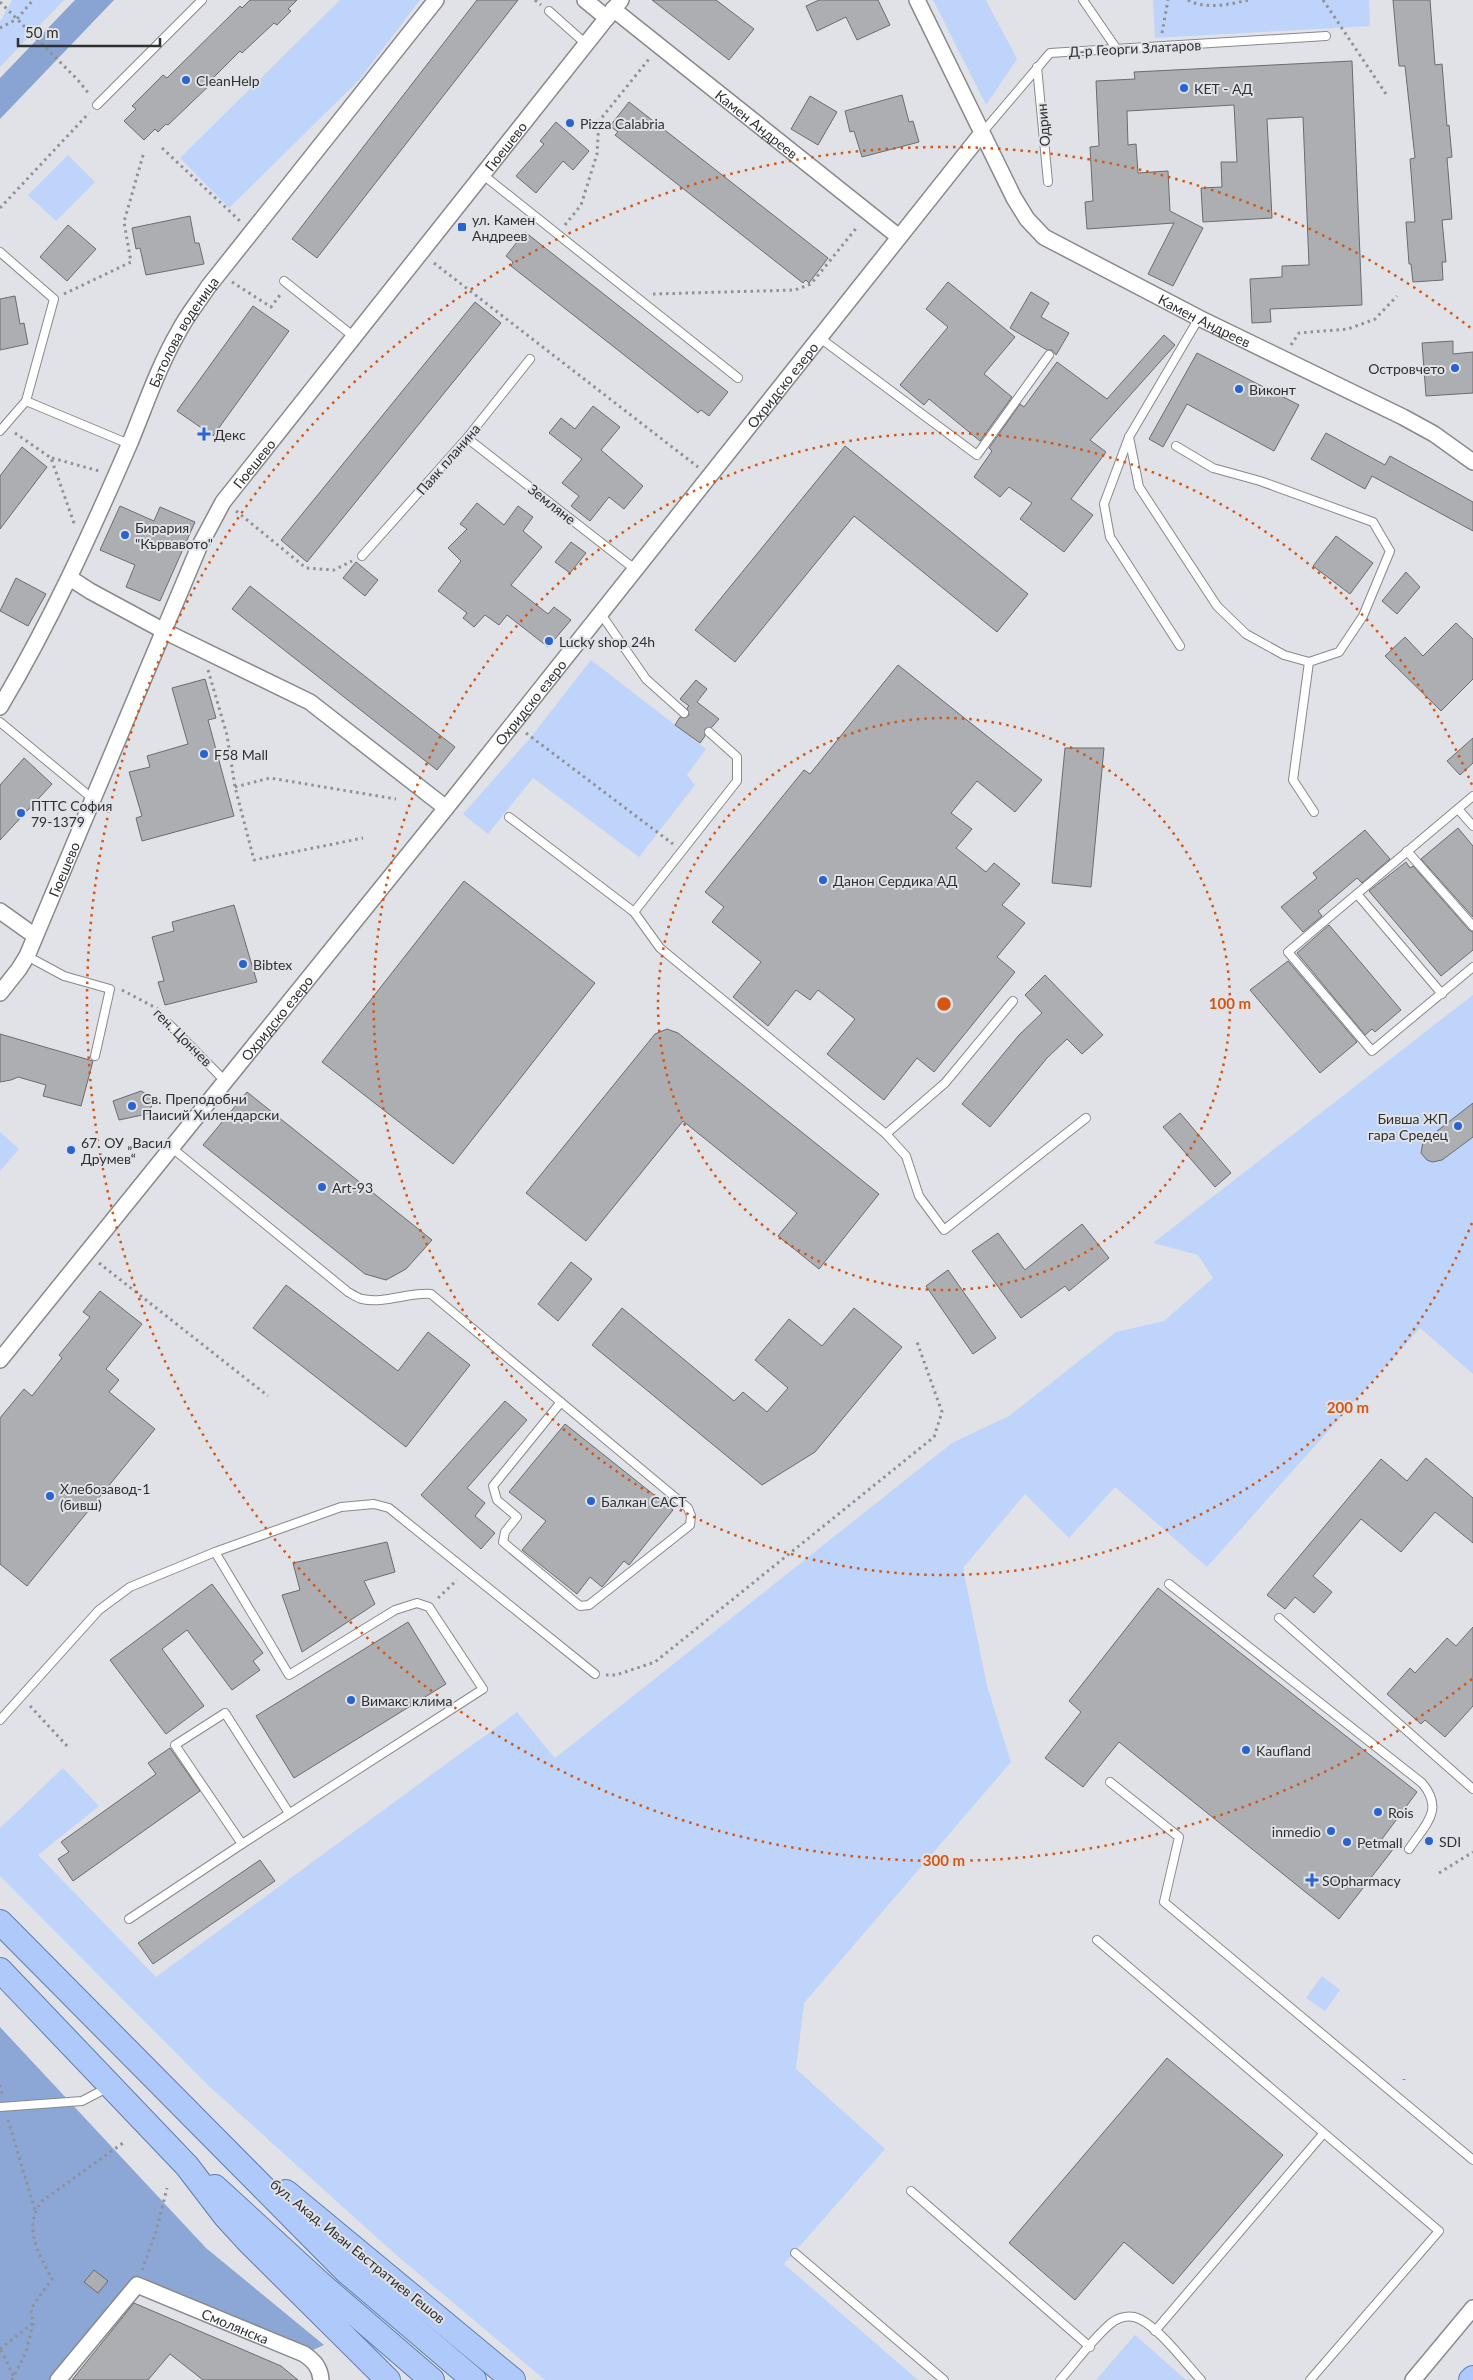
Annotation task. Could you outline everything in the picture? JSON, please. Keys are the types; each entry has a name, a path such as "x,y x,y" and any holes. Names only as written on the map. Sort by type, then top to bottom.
{"main road":[{"name":"бул. Акад. Иван Евстратиев Гешов","path":"0,1922 346,2271 474,2380"},
{"path":"0,1970 109,2087 187,2166 226,2217 248,2242 388,2380"},
{"name":"бул. Акад. Иван Евстратиев Гешов","path":"201,2123 364,2254 513,2380"},
{"path":"187,2166 226,2195 324,2287 432,2380"}],"street":[{"name":"Батолова воденица","path":"0,707 30,656 70,578 129,444 158,371 179,330 219,274 436,0"},
{"name":"Камен Андреев","path":"585,0 614,9 899,237"},
{"path":"917,0 982,133"},
{"name":"Гюешево","path":"0,993 20,970 27,956 199,547 223,502 614,9"},
{"name":"Камен Андреев","path":"982,133 1014,198 1027,219 1044,237 1199,318 1284,357 1434,434 1473,462"},
{"name":"Охридско езеро","path":"0,1360 446,808 982,133"},
{"path":"70,578 90,591 164,631 310,702 446,808"},
{"path":"0,911 35,936"},
{"path":"58,2380 137,2285"},
{"name":"Смолянска","path":"137,2285 304,2354 317,2366 321,2380"},
{"path":"1412,2380 1473,2308"}],"lane":[{"path":"97,105 202,0"},
{"path":"1083,0 1116,48"},
{"path":"549,11 586,44"},
{"name":"Д-р Георги Златаров","path":"982,133 1050,53 1326,36"},
{"name":"Одрин","path":"1038,67 1048,182"},
{"path":"482,174 738,378"},
{"path":"0,252 54,299 26,401 2,426"},
{"path":"286,283 353,336"},
{"path":"1180,646 1110,537 1104,504 1129,437 1199,318"},
{"path":"820,338 977,456 1049,355"},
{"name":"Паяк планина","path":"362,556 467,438 530,359"},
{"path":"26,401 129,444"},
{"path":"1129,437 1139,487 1217,606 1246,634 1284,654 1309,662 1339,652 1363,616 1390,551 1373,522 1260,481 1213,468 1176,446"},
{"name":"Земляне","path":"467,438 636,570"},
{"path":"601,614 646,679 684,713"},
{"path":"1309,662 1293,780 1314,812"},
{"path":"0,722 93,799"},
{"path":"634,912 737,781 737,757 709,732"},
{"path":"1473,796 1288,952 1372,1050 1442,994 1473,966"},
{"path":"1458,809 1473,826"},
{"path":"509,817 634,912 660,948 886,1134 906,1156 919,1196 944,1230 1086,1118"},
{"path":"1407,851 1473,926"},
{"path":"1357,894 1442,994"},
{"path":"27,956 64,976 110,989 95,1056"},
{"path":"886,1134 945,1083 1012,1001"},
{"name":"ген. Цончев","path":"169,1024 225,1081"},
{"path":"172,1148 348,1292 361,1299 389,1298 415,1292 432,1294 688,1508 691,1516 690,1526 589,1605 580,1606 503,1542 505,1532 517,1517 497,1500 493,1486 561,1402"},
{"path":"0,1720 100,1610 130,1587 215,1552 341,1507 374,1504 389,1508 595,1674"},
{"path":"129,1919 289,1813 483,1689 429,1607 417,1603 394,1610 289,1675 215,1552"},
{"path":"1169,1584 1422,1783 1431,1796 1433,1812 1410,1849"},
{"path":"1279,1618 1473,1789"},
{"path":"242,1844 175,1745 226,1713 289,1813"},
{"path":"1110,1782 1179,1837 1164,1902 1473,2160"},
{"path":"1096,1940 1438,2230 1310,2380"},
{"path":"2,2106 82,2101 109,2087"},
{"path":"1155,2331 1323,2134"},
{"path":"911,2191 1090,2347"},
{"path":"795,2253 944,2380"},
{"path":"1060,2380 1110,2324 1121,2318 1133,2316 1143,2321 1155,2331 1201,2380"}],"path":[{"path":"0,28 17,18 33,0"},
{"path":"1160,46 1168,0"},
{"path":"1188,0 1194,3 1226,5 1248,0"},
{"path":"1323,0 1386,94"},
{"path":"0,2 77,79 97,105 0,208"},
{"path":"558,235 581,204 597,154 599,121 659,46"},
{"path":"162,148 252,232"},
{"path":"54,299 132,262 124,222 144,152"},
{"path":"633,294 795,290 811,284 868,214"},
{"path":"420,252 710,477"},
{"path":"219,274 271,307 286,283"},
{"path":"1284,357 1299,333 1348,329 1376,319 1397,296"},
{"path":"2,426 51,458 115,475"},
{"path":"51,458 83,549"},
{"path":"223,502 306,568 334,570 362,556"},
{"path":"201,649 227,736 235,787 254,860 363,838"},
{"path":"513,724 682,850"},
{"path":"235,787 270,778 396,798"},
{"name":"ген. Цончев","path":"110,989 118,988 158,1009 169,1024"},
{"path":"86,1253 268,1396"},
{"path":"595,1674 616,1675 655,1662 934,1438 942,1412 917,1342"},
{"path":"429,1607 466,1570"},
{"path":"21,1696 68,1747"},
{"path":"1439,1873 1473,1852"},
{"path":"0,2085 2,2106 35,2210 34,2244 52,2279 31,2310 33,2323 26,2352 13,2379"},
{"path":"35,2210 42,2201 122,2143"},
{"path":"137,2285 156,2232 167,2188"},
{"path":"13,2379 0,2350 33,2323"}],"shaded area":[{"path":"12,0 64,0 0,67 0,22"},
{"path":"75,0 114,0 0,119 0,78"},
{"path":"340,0 420,0 359,80 229,208 180,158"},
{"path":"933,0 986,0 1017,59 986,105"},
{"path":"1153,0 1369,0 1370,26 1155,38"},
{"path":"68,155 95,182 56,221 28,195"},
{"path":"591,660 706,749 687,775 695,785 639,857 533,778 488,834 463,814 531,737"},
{"path":"1473,995 1473,1374 1420,1328 1207,1567 1115,1487 1069,1538 1025,1494 963,1568 987,1686 1011,1762 804,2003 796,2069 885,2149 784,2264 918,2380 545,2380 394,2253 211,2088 0,1876 0,1828 63,1768 99,1806 38,1855 156,1977 517,1712 555,1758 952,1443 1009,1416 1116,1332 1164,1321 1213,1278 1198,1255 1153,1243"},
{"path":"0,1132 19,1149 0,1171"},
{"path":"1322,1976 1340,1990 1325,2011 1306,1998"},
{"path":"0,2027 206,2248 324,2345 304,2354 137,2285 58,2380 0,2380"},
{"path":"1135,2335 1186,2380 1096,2380"}],"building":[{"path":"250,0 297,0 288,9 291,11 277,25 274,23 242,53 240,51 212,79 214,81 168,125 166,124 158,132 155,129 144,140 124,121 136,109 132,106 163,75 167,78 240,6 242,8"},
{"path":"477,0 518,0 317,258 292,239"},
{"path":"652,0 716,0 754,29 729,60"},
{"path":"819,0 878,0 890,25 857,40 846,17 817,31 806,6"},
{"path":"1393,0 1430,0 1435,65 1442,64 1447,126 1449,125 1452,157 1447,158 1452,219 1442,220 1446,262 1442,262 1443,280 1413,282 1411,264 1409,264 1406,222 1415,222 1410,159 1415,158 1405,66 1399,66"},
{"path":"1352,61 1362,305 1270,309 1271,322 1252,323 1250,279 1282,277 1282,266 1309,265 1303,117 1267,119 1272,218 1203,222 1201,188 1222,187 1221,162 1237,162 1234,105 1127,111 1128,145 1136,144 1138,173 1168,171 1170,211 1203,228 1173,286 1148,274 1174,223 1087,229 1085,202 1093,201 1090,147 1099,146 1096,81 1135,79 1134,72"},
{"path":"902,95 909,122 913,121 919,142 862,157 854,131 850,132 845,111"},
{"path":"810,96 837,112 818,145 791,129"},
{"path":"629,102 828,258 809,283 806,280 803,283 615,135 618,132 610,126"},
{"path":"556,122 589,151 573,170 563,161 536,193 516,176 544,144 540,141"},
{"path":"190,216 195,243 199,243 204,264 146,275 140,248 136,249 132,228"},
{"path":"68,225 96,249 67,281 40,257"},
{"path":"525,232 728,392 709,416 701,410 698,413 511,266 513,262 506,256"},
{"path":"948,282 1015,337 984,374 1012,397 980,441 929,399 924,405 900,385 948,327 926,309"},
{"path":"1031,292 1049,303 1041,317 1069,333 1056,355 1052,350 1047,350 1010,328"},
{"path":"15,296 20,324 24,323 28,344 0,350 0,299"},
{"path":"475,302 501,323 307,562 281,540"},
{"path":"253,306 289,331 213,436 177,411"},
{"path":"1164,335 1175,345 1090,440 1106,452 1071,499 1093,515 1064,552 1020,519 1032,503 1009,487 1000,497 974,477 992,451 989,448 1020,404 1024,407 1057,362 1107,399"},
{"path":"1453,341 1453,354 1473,352 1473,393 1426,396 1422,343"},
{"path":"1197,353 1299,405 1274,451 1187,404 1163,447 1149,439"},
{"path":"593,406 620,427 601,450 643,486 624,509 609,497 590,521 571,506 579,496 562,483 582,459 549,433 561,418 575,429"},
{"path":"1326,433 1385,465 1390,456 1473,502 1473,531 1372,476 1365,489 1311,459"},
{"path":"845,446 1028,594 997,632 854,516 735,662 695,630"},
{"path":"22,447 47,467 0,529 0,476"},
{"path":"477,503 504,525 518,506 533,517 523,531 542,547 511,585 548,614 554,607 571,620 548,647 507,615 499,625 485,615 474,627 463,618 467,613 438,591 461,561 448,548 467,529 460,524"},
{"path":"120,506 154,521 160,507 195,522 160,601 126,587 135,565 100,550"},
{"path":"1336,536 1373,563 1350,594 1313,566"},
{"path":"571,542 586,553 570,573 555,562"},
{"path":"356,562 378,580 365,596 343,578"},
{"path":"1406,572 1420,587 1397,614 1382,601"},
{"path":"16,578 46,594 28,626 0,611"},
{"path":"250,586 455,747 437,770 232,609"},
{"path":"1456,623 1473,639 1473,679 1441,711 1385,656 1405,637 1423,656"},
{"name":"Данон Сердика АД","path":"898,665 1042,780 1015,812 977,781 951,813 972,829 956,848 986,872 994,863 1020,884 1002,905 1025,923 997,957 1015,972 934,1072 917,1058 884,1100 827,1054 855,1019 818,990 810,1000 796,990 768,1026 733,997 761,962 712,922 724,907 705,892 804,770 810,774"},
{"path":"205,679 216,718 208,720 234,816 142,841 136,818 142,816 129,772 150,767 147,756 188,744 172,688"},
{"path":"696,680 707,689 697,702 719,719 712,727 705,729 705,736 700,743 675,725 680,717 685,718 689,715 687,708 689,706 680,699"},
{"path":"1473,738 1473,763 1460,775 1447,761"},
{"path":"1065,748 1104,748 1091,887 1052,883"},
{"path":"24,758 52,784 0,840 0,785"},
{"path":"1458,828 1473,846 1473,917 1421,859"},
{"path":"1365,830 1390,859 1362,883 1357,878 1318,911 1322,916 1303,932 1281,907 1317,878 1313,873"},
{"path":"1406,862 1410,868 1413,866 1469,930 1473,932 1473,950 1441,976 1369,891"},
{"path":"464,881 595,983 453,1164 322,1062"},
{"path":"234,905 257,982 165,1005 158,982 164,981 152,937 174,931 172,922"},
{"path":"1329,925 1401,1010 1375,1032 1372,1029 1365,1035 1297,953"},
{"path":"1288,961 1357,1042 1320,1073 1250,990"},
{"path":"1045,975 1103,1035 1082,1054 1067,1039 1047,1058 990,1127 962,1104 1019,1035 1042,1013 1025,995"},
{"path":"667,1029 678,1033 879,1194 819,1269 778,1236 797,1213 683,1121 586,1241 526,1193 655,1034"},
{"path":"0,1034 93,1061 81,1106 43,1096 46,1085 18,1077 0,1082"},
{"name":"Св. Преподобни Паисий Хилендарски","path":"141,1091 156,1099 147,1114 119,1120 113,1101"},
{"path":"247,1092 432,1240 406,1269 386,1280 365,1274 203,1145"},
{"name":"Бивша ЖП гара Средец","path":"1473,1103 1473,1137 1442,1160 1432,1162 1427,1160 1421,1153 1423,1142"},
{"path":"1180,1113 1231,1173 1215,1187 1163,1127"},
{"path":"1082,1224 1109,1258 1069,1291 1065,1286 1021,1318 972,1251 998,1233 1025,1270"},
{"path":"571,1262 592,1279 558,1321 538,1304"},
{"path":"948,1270 996,1338 973,1354 926,1286"},
{"path":"286,1285 398,1371 428,1332 470,1365 406,1447 253,1328"},
{"name":"Хлебозавод-1 (бивш)","path":"100,1291 142,1324 106,1369 119,1380 109,1392 155,1429 27,1586 0,1564 0,1418 24,1389 32,1396 62,1358 59,1355 90,1317 83,1312"},
{"path":"622,1308 734,1401 743,1392 767,1412 788,1388 755,1360 789,1319 822,1346 854,1308 902,1347 815,1452 762,1485 592,1345"},
{"path":"505,1401 527,1420 467,1488 485,1503 475,1516 495,1533 481,1549 421,1495"},
{"name":"Балкан САСТ","path":"565,1424 673,1510 629,1565 624,1561 602,1587 590,1577 577,1594 522,1550 546,1521 509,1492"},
{"path":"1426,1458 1473,1498 1473,1543 1435,1512 1401,1552 1361,1519 1313,1576 1332,1592 1314,1613 1295,1597 1285,1609 1267,1595 1381,1459 1407,1481"},
{"path":"387,1542 395,1572 364,1581 375,1604 302,1652 282,1595 300,1590 293,1563"},
{"path":"212,1584 263,1653 253,1661 260,1670 232,1690 187,1630 162,1649 204,1706 166,1734 110,1660"},
{"name":"Kaufland","path":"1158,1588 1417,1792 1382,1839 1394,1848 1339,1919 1119,1742 1083,1787 1045,1758 1081,1712 1069,1701"},
{"name":"Вимакс клима","path":"408,1622 446,1684 294,1778 256,1716"},
{"path":"1473,1627 1473,1706 1445,1737 1425,1720 1421,1724 1387,1694 1410,1668 1415,1673 1447,1638 1456,1646"},
{"path":"170,1748 200,1791 73,1881 58,1859 69,1852 61,1842 156,1774 148,1763"},
{"path":"260,1860 275,1881 153,1964 138,1943"},
{"path":"1167,2058 1283,2155 1173,2284 1124,2242 1075,2300 1009,2243"},
{"path":"94,2270 108,2281 98,2293 84,2282"},
{"path":"134,2303 281,2366 298,2380 203,2380 170,2354 148,2380 72,2380"}],"place":[{"name":"CleanHelp","path":"186,80"},
{"name":"КЕТ - АД","path":"1184,88"},
{"name":"Pizza Calabria","path":"570,123"},
{"name":"ул. Камен Андреев","path":"462,227"},
{"name":"Островчето","path":"1455,368"},
{"name":"Виконт","path":"1239,389"},
{"name":"Декс","path":"204,434"},
{"name":"Бирария \"Кървавото\"","path":"125,535"},
{"name":"Lucky shop 24h","path":"549,641"},
{"name":"F58 Mall","path":"204,754"},
{"name":"ПТТС София 79-1379","path":"21,813"},
{"name":"Данон Сердика АД","path":"823,880"},
{"name":"Bibtex","path":"243,964"},
{"name":"Св. Преподобни Паисий Хилендарски","path":"132,1106"},
{"name":"Бивша ЖП гара Средец","path":"1458,1126"},
{"name":"67. ОУ „Васил Друмев“","path":"71,1150"},
{"name":"Art-93","path":"322,1187"},
{"name":"Хлебозавод-1 (бивш)","path":"50,1496"},
{"name":"Балкан САСТ","path":"591,1501"},
{"name":"Вимакс клима","path":"351,1700"},
{"name":"Kaufland","path":"1246,1750"},
{"name":"Rois","path":"1378,1812"},
{"name":"inmedio","path":"1331,1831"},
{"name":"SDI","path":"1429,1841"},
{"name":"Petmall","path":"1347,1842"},
{"name":"SOpharmacy","path":"1312,1880"}]}
